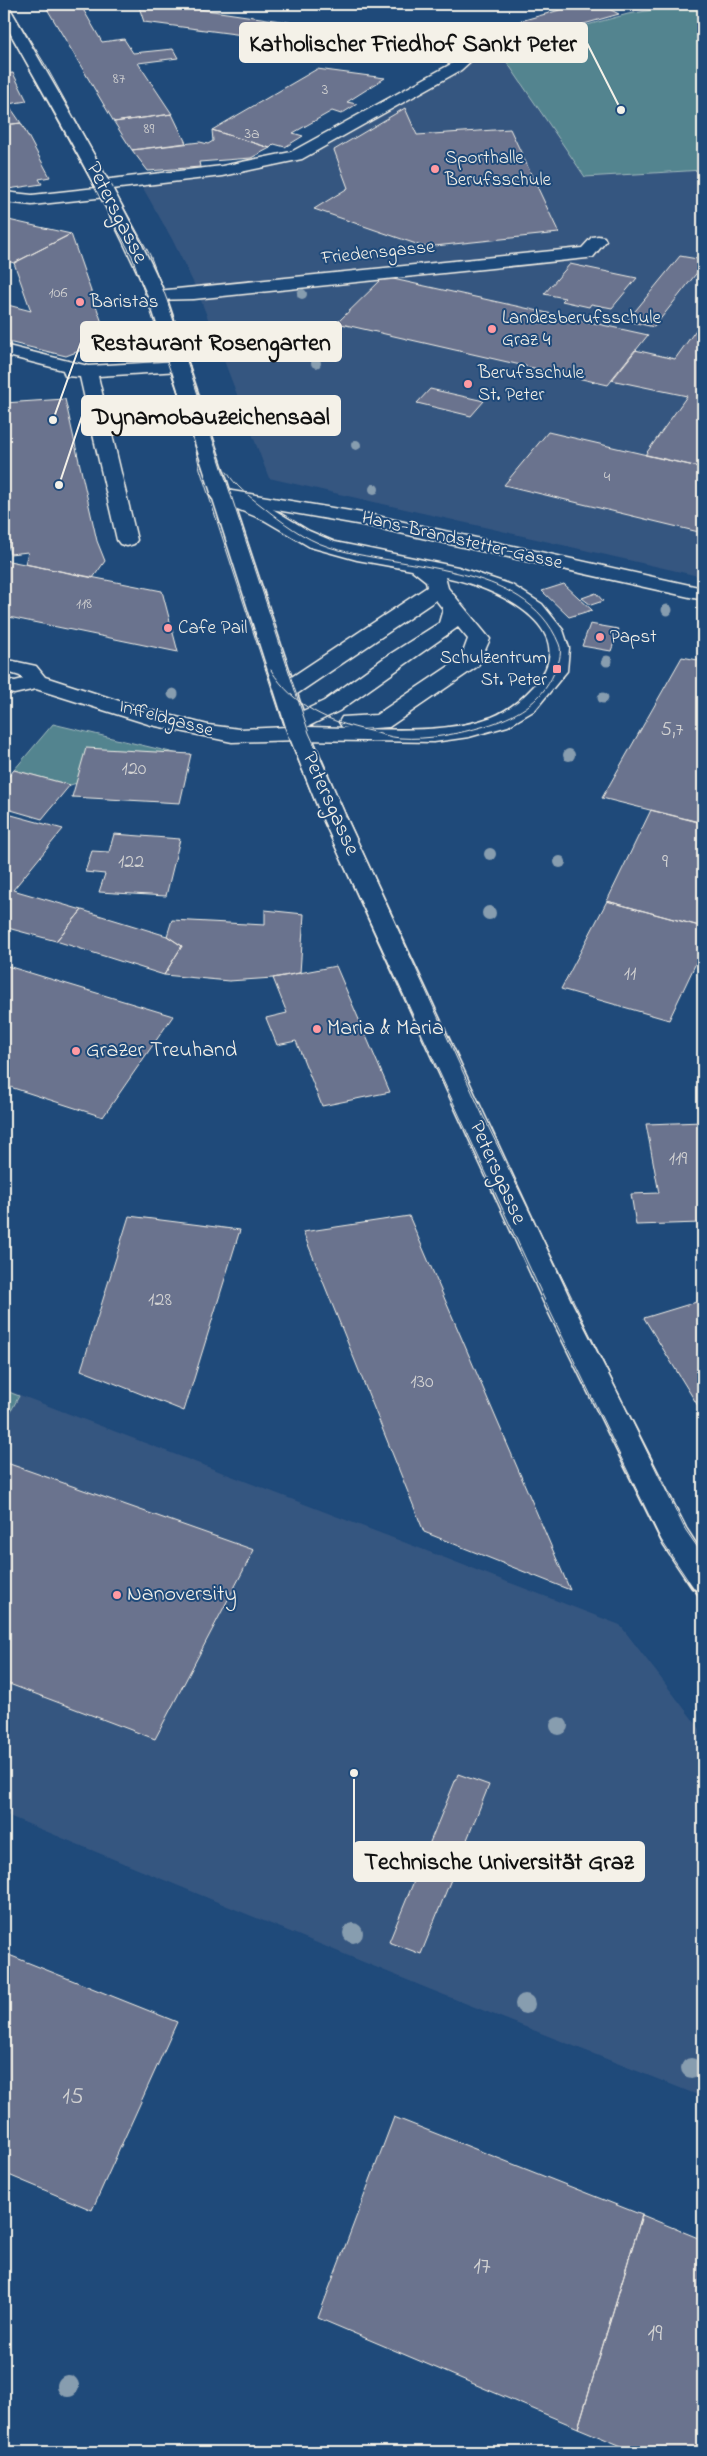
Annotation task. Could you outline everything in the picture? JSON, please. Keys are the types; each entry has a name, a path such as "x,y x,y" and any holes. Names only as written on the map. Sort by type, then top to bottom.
{"main road":[{"name":"Petersgasse","path":"4,10 104,188 139,255 157,296 220,495 298,728 333,815 557,1301 675,1537 703,1579"},
{"path":"4,197 32,200 213,172 296,156 456,67 476,50"},
{"name":"Friedensgasse","path":"157,296 194,294 588,253 598,241"},
{"path":"4,350 88,371"},
{"path":"4,364 52,373 180,366"},
{"path":"88,371 127,540"},
{"path":"220,495 278,520 307,538 330,547 460,574 491,584 526,602 538,611 550,624 560,647 558,669 541,695 525,708 481,727 434,735 398,738 298,728"},
{"name":"Hans-Brandstetter-Gasse","path":"220,495 368,520 703,594"},
{"path":"298,728 381,722 470,660 479,638 438,589 436,578 420,567"},
{"path":"286,691 438,589"},
{"path":"298,728 449,626 454,608"},
{"name":"Inffeldgasse","path":"4,665 28,671 37,682"},
{"name":"Inffeldgasse","path":"4,685 14,688 37,682 185,726 234,736 298,728"}],"shaded area":[{"name":"Berufsschule St. Peter","path":"498,49 585,177 703,170 703,577 269,478 197,290 172,239 139,181 296,156 469,58"},
{"path":"4,1389 620,1625 703,1733 703,2097 429,1989 4,1814"}],"green space":[{"path":"689,4 703,4 703,170 585,177 498,49 628,14"},
{"path":"53,724 179,754 70,785 14,770"},
{"path":"4,1390 19,1396 4,1424"}],"building":[{"path":"80,4 102,42 124,39 133,53 173,49 178,58 138,63 172,114 114,122 46,7"},
{"path":"138,4 165,4 424,42 418,58 144,22"},
{"path":"581,4 599,4 619,14 517,43 498,33 517,28 510,24"},
{"path":"317,69 385,78 347,102 357,104 341,114 332,111 293,133 303,136 285,147 274,144 270,148 212,130"},
{"path":"13,73 27,101 8,104 21,123 4,125 4,74"},
{"name":"Sporthalle Berufsschule","path":"405,108 417,135 510,129 559,233 425,247 314,209 348,188 334,150"},
{"path":"172,114 186,143 132,150 114,122"},
{"path":"21,123 50,177 39,179 42,184 8,189 4,185 4,125"},
{"path":"212,130 270,148 251,158 199,162 200,167 148,171 132,150 200,142 208,144 213,141"},
{"path":"4,219 71,234 14,263 4,260"},
{"path":"71,234 108,340 66,356 4,341 4,304 31,311 14,263"},
{"path":"680,256 703,260 703,265 654,327 627,321"},
{"path":"570,264 637,278 612,308 591,304 589,307 562,301 565,298 544,294"},
{"name":"Landesberufsschule Graz 4","path":"384,277 648,335 608,385 337,323"},
{"path":"703,320 703,468 645,455 687,396 611,380 635,350 675,359"},
{"path":"430,389 484,401 471,416 417,403"},
{"path":"65,399 97,541 105,561 93,578 25,564 28,552 10,554 4,519 4,403"},
{"path":"548,432 703,468 703,533 504,485"},
{"path":"4,560 162,591 178,652 4,616"},
{"path":"564,584 592,610 569,617 542,591"},
{"path":"596,593 603,601 591,605 582,598"},
{"name":"Papst","path":"590,624 619,629 611,651 582,646"},
{"path":"682,657 703,661 702,823 602,798"},
{"path":"86,748 191,754 180,803 72,797"},
{"path":"14,770 70,785 42,819 4,808 4,782"},
{"path":"651,810 703,823 703,927 607,901"},
{"path":"4,813 63,829 13,890 82,910 56,941 4,927"},
{"path":"114,834 180,839 166,896 99,892 105,874 85,872 92,851 109,852"},
{"path":"607,901 703,927 703,948 669,1020 561,989"},
{"path":"82,910 167,936 182,946 164,975 56,941"},
{"path":"265,910 304,914 300,973 273,978 229,981 164,975 182,946 167,936 172,920 265,925"},
{"name":"Grazer Treuhand","path":"4,965 173,1016 103,1117 4,1085"},
{"name":"Maria & Maria","path":"336,966 390,1092 322,1106 296,1041 277,1045 266,1018 287,1013 273,978"},
{"path":"703,1122 703,1234 701,1223 636,1225 631,1194 659,1193 646,1124"},
{"path":"129,1216 240,1230 184,1411 81,1370"},
{"path":"409,1216 570,1590 424,1532 303,1232"},
{"path":"703,1300 703,1414 644,1318"},
{"name":"Nanoversity","path":"4,1462 254,1550 155,1739 4,1682"},
{"path":"458,1774 489,1785 421,1954 389,1942"},
{"path":"4,1953 177,2022 92,2210 4,2173"},
{"path":"394,2117 642,2215 578,2428 318,2318"},
{"path":"642,2215 703,2240 703,2452 636,2452 578,2428"}],"tram line":[{"path":"8,4 46,66 150,255 167,300 298,700"},
{"path":"4,23 132,256 194,442 200,469 284,726 317,808 547,1305 661,1540 689,1582"},
{"path":"227,472 243,491 270,512 294,530 320,544 358,554 458,573 490,583 519,597 543,617 560,648 556,670 549,684 534,701 507,718 454,734 421,738 389,736 327,718 298,700"},
{"path":"271,670 280,683 298,700"},
{"path":"298,700 309,733 483,1116 685,1529 703,1555"},
{"path":"688,1581 703,1602"}],"place":[{"name":"Katholischer Friedhof Sankt Peter","path":"621,110"},
{"name":"Sporthalle Berufsschule","path":"435,169"},
{"name":"Baristas","path":"80,302"},
{"name":"Landesberufsschule Graz 4","path":"492,329"},
{"name":"Berufsschule St. Peter","path":"468,384"},
{"name":"Restaurant Rosengarten","path":"53,420"},
{"name":"Dynamobauzeichensaal","path":"59,485"},
{"name":"Cafe Pail","path":"168,628"},
{"name":"Papst","path":"600,637"},
{"name":"Schulzentrum St. Peter","path":"557,669"},
{"name":"Maria & Maria","path":"317,1029"},
{"name":"Grazer Treuhand","path":"76,1051"},
{"name":"Nanoversity","path":"117,1595"},
{"name":"Technische Universität Graz","path":"354,1773"}]}
